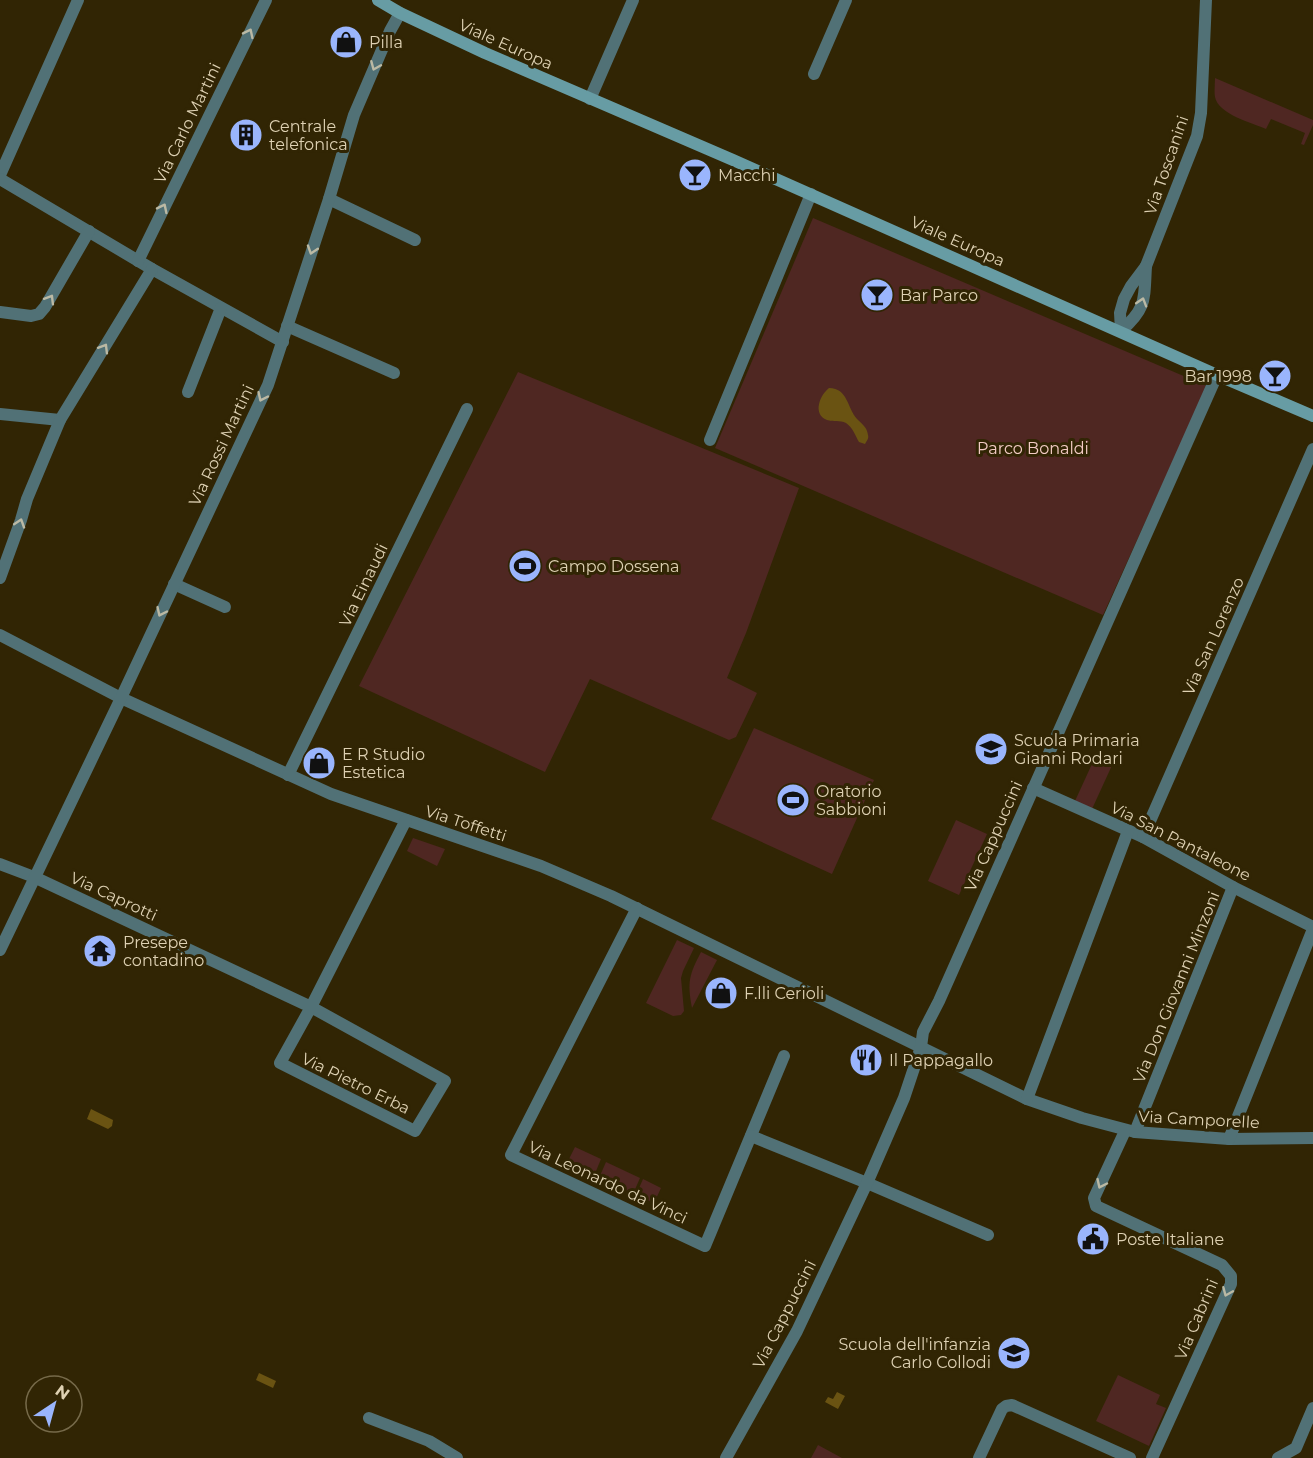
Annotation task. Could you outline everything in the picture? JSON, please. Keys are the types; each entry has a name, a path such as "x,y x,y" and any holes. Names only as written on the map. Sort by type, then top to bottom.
{"street":[{"path":"78,0 0,177 138,261 283,342"},
{"name":"Via Carlo Martini","path":"138,261 266,0"},
{"name":"Viale Europa","path":"378,0 400,13 485,53 1313,416"},
{"path":"590,99 633,0"},
{"path":"814,74 846,0"},
{"name":"Via Toscanini","path":"1121,331 1120,313 1124,299 1146,266 1197,136 1201,113 1206,0"},
{"name":"Via Rossi Martini","path":"0,950 268,385 354,115 400,13"},
{"path":"710,440 811,194"},
{"path":"329,199 415,240"},
{"path":"0,312 31,316 39,314 89,231"},
{"name":"Via Toscanini","path":"1121,331 1134,319 1142,307 1146,266"},
{"path":"0,578 4,557 60,420 152,269"},
{"path":"188,392 221,308"},
{"path":"287,326 394,373"},
{"name":"Via Cappuccini","path":"726,1458 797,1331 867,1183 904,1098 921,1047 923,1032 939,1001 1217,375"},
{"name":"Via Einaudi","path":"288,775 467,409"},
{"path":"0,414 60,420"},
{"name":"Via San Lorenzo","path":"1143,837 1313,449"},
{"path":"174,584 225,607"},
{"name":"Via Toffetti","path":"0,635 121,698 288,775 331,794 541,866 637,909 921,1047"},
{"name":"Via San Pantaleone","path":"1032,788 1143,837 1313,928"},
{"name":"Via Pietro Erba","path":"311,1007 445,1080 415,1131 280,1063 406,820"},
{"path":"1027,1098 1128,831"},
{"path":"0,864 34,877"},
{"name":"Via Caprotti","path":"34,877 311,1007"},
{"name":"Via Don Giovanni Minzoni","path":"1130,1131 1233,887"},
{"name":"Via Leonardo da Vinci","path":"637,909 511,1155 705,1246 784,1056"},
{"path":"1229,1139 1313,928"},
{"name":"Via Camporelle","path":"921,1047 1027,1098 1082,1118 1130,1131 1229,1139 1313,1138"},
{"name":"Via Cabrini","path":"1130,1131 1094,1198 1096,1206 1222,1265 1231,1276 1231,1284 1152,1458"},
{"path":"751,1136 988,1235"},
{"path":"979,1458 1002,1409 1012,1405 1130,1458"},
{"path":"1278,1458 1296,1448 1313,1408"},
{"path":"369,1418 429,1442 457,1458"}],"green space":[{"path":"1215,78 1313,120 1304,145 1301,144 1305,133 1271,119 1266,129 1236,117 1222,108 1215,97"},
{"name":"Parco Bonaldi","path":"813,218 1207,386 1103,615 715,448"},
{"name":"Campo Dossena","path":"518,372 799,488 746,633 727,678 757,693 736,737 729,740 590,679 545,772 359,686"},
{"name":"Oratorio Sabbioni","path":"754,728 874,780 832,874 711,819"},
{"path":"1097,753 1114,761 1092,809 1075,801"},
{"path":"956,820 987,834 959,895 928,881"},
{"path":"413,838 445,849 437,866 407,851"},
{"path":"677,940 694,948 681,978 684,1011 681,1015 673,1016 646,1003"},
{"path":"701,952 717,960 692,1008 690,979"},
{"path":"575,1147 601,1159 594,1176 567,1163"},
{"path":"606,1162 640,1178 633,1194 599,1178"},
{"path":"643,1179 661,1188 654,1203 636,1195"},
{"path":"1118,1375 1160,1395 1156,1404 1166,1408 1149,1446 1096,1421"},
{"path":"818,1445 842,1458 811,1458"}],"shaded area":[{"path":"829,388 840,391 844,395 854,415 867,432 868,438 865,444 859,442 846,423 822,417 819,404"},
{"path":"91,1109 113,1120 112,1126 108,1129 87,1119"},
{"path":"259,1373 276,1381 273,1388 256,1380"},
{"path":"837,1392 845,1396 838,1409 825,1402 828,1397 833,1399"}],"place":[{"name":"Pilla","path":"346,42"},
{"name":"Centrale telefonica","path":"246,135"},
{"name":"Macchi","path":"695,175"},
{"name":"Bar Parco","path":"877,295"},
{"name":"Bar 1998","path":"1275,376"},
{"name":"Campo Dossena","path":"525,566"},
{"name":"Scuola Primaria Gianni Rodari","path":"991,749"},
{"name":"E R Studio Estetica","path":"319,763"},
{"name":"Oratorio Sabbioni","path":"793,800"},
{"name":"Presepe contadino","path":"100,951"},
{"name":"F.lli Cerioli","path":"721,993"},
{"name":"Il Pappagallo","path":"866,1060"},
{"name":"Poste Italiane","path":"1093,1239"},
{"name":"Scuola dell'infanzia Carlo Collodi","path":"1014,1353"}]}
